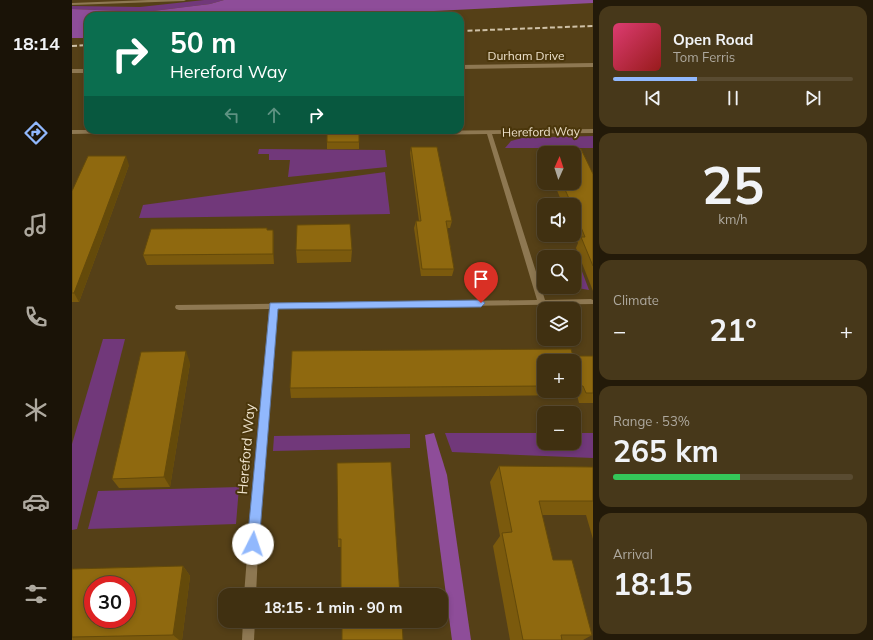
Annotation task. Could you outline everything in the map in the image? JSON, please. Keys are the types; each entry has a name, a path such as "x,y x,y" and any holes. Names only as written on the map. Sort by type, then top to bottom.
{"street":[{"path":"72,4 184,0"},
{"name":"Durham Drive","path":"464,67 593,65"},
{"path":"72,72 84,71"},
{"name":"Hereford Way","path":"464,132 593,131"},
{"path":"72,132 84,132"},
{"name":"Hereford Way","path":"489,132 542,302"},
{"path":"581,302 591,302"},
{"path":"179,307 537,303"},
{"name":"Hereford Way","path":"250,588 273,306"},
{"path":"248,640 249,628"}],"shaded area":[{"path":"204,0 224,0 210,4 145,12 72,9 72,6 140,7"},
{"path":"224,0 593,0 593,3 413,12 145,12 210,4"},
{"path":"72,9 145,12 84,12 84,38 72,38"},
{"path":"593,136 593,148 581,148 581,146 537,146 537,148 505,148 511,141 522,138"},
{"path":"259,149 385,150 387,167 288,177 290,160 269,160 269,154 258,154"},
{"path":"385,172 390,214 139,218 143,205"},
{"path":"581,269 589,290 581,289"},
{"path":"103,339 125,339 77,529 72,530 72,444"},
{"path":"434,433 447,475 471,640 452,640 448,610 448,588 445,588 425,435"},
{"path":"445,433 537,433 537,450 581,450 581,433 593,433 593,458 452,452"},
{"path":"410,434 410,448 273,451 274,436"},
{"path":"239,487 236,524 88,529 98,491"}],"building":[{"path":"327,134 359,134 359,142 327,142"},
{"path":"411,147 437,147 452,221 446,221 454,269 422,269 416,221 421,221"},
{"path":"581,149 593,174 593,266 581,237 585,237 581,227 581,198 569,198 565,190 581,190"},
{"path":"88,156 126,156 74,293 72,293 72,191"},
{"path":"350,224 352,250 296,250 297,225"},
{"path":"267,228 267,230 273,230 273,254 143,255 151,229"},
{"path":"571,349 572,354 537,354 537,386 290,388 292,351"},
{"path":"186,351 164,477 112,479 141,352"},
{"path":"581,356 593,356 593,393 586,393 583,386 581,386"},
{"path":"391,462 400,588 341,588 341,539 338,539 337,463"},
{"path":"499,466 593,467 593,501 539,501 553,560 572,560 592,635 561,635 562,640 523,640 502,533 512,532"},
{"path":"183,566 173,635 72,637 72,569"},
{"path":"342,628 402,628 403,640 342,640"}],"railway":[{"path":"464,31 593,26"},
{"path":"72,46 84,45"}],"route":[{"path":"253,544 273,306 481,303"}]}
